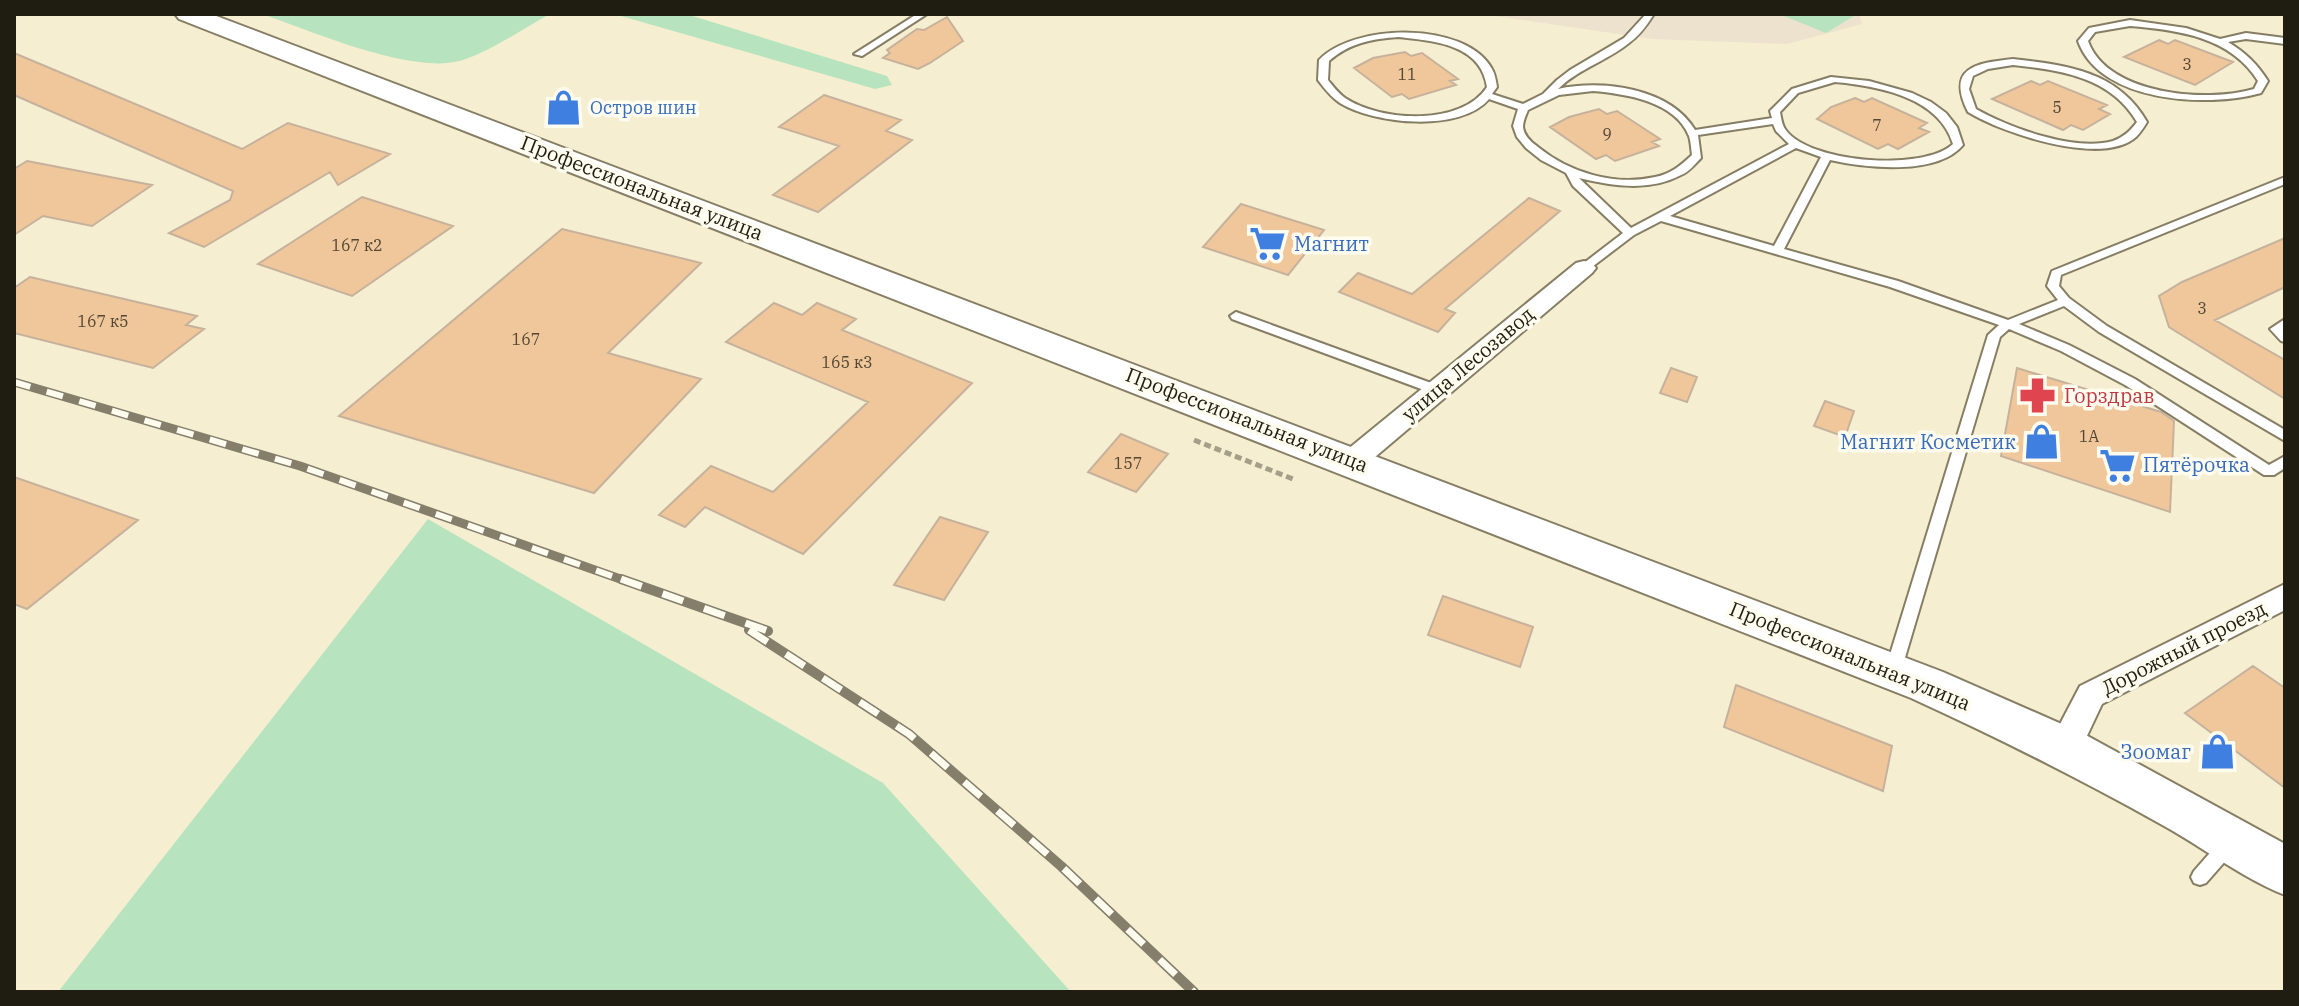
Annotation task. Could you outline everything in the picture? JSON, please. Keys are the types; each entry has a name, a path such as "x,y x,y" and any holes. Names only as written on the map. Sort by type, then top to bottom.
{"main road":[{"name":"Профессиональная улица","path":"188,14 1893,672 2065,747 2285,871"}],"street":[{"name":"улица Лесозавод","path":"1352,461 1584,268"},
{"name":"Дорожный проезд","path":"2065,747 2091,695 2285,596"}],"lane":[{"path":"859,54 923,14"},
{"path":"1548,94 1578,89 1637,96 1668,109 1688,123 1698,140 1697,156 1679,172 1644,181 1607,180 1571,172 1545,160 1522,138 1517,124 1524,108 1548,94 1564,78 1631,40 1650,14"},
{"path":"2130,23 2154,25 2217,42 2241,54 2258,68 2263,81 2258,91 2240,99 2213,101 2176,96 2113,75 2090,58 2083,41 2092,30 2130,23"},
{"path":"1372,36 1427,37 1466,50 1488,69 1492,87 1486,95 1470,109 1446,117 1410,119 1368,112 1341,99 1323,80 1324,60 1348,42 1372,36"},
{"path":"2217,42 2246,36 2285,41"},
{"path":"1955,111 1958,145 1946,156 1916,163 1885,165 1827,155 1796,144 1780,132 1774,121 1775,111 1795,91 1834,79 1878,85 1955,111 2011,129 2040,139 2098,145 2125,141 2137,133 2142,122 2136,108 2124,96 2098,81 2040,64 1989,64 1972,71 1962,82 1955,111"},
{"path":"2098,81 2113,75"},
{"path":"1486,95 1524,108"},
{"path":"1694,133 1774,121"},
{"path":"1584,268 1630,233 1664,218 1796,144"},
{"path":"1777,251 1827,155"},
{"path":"1571,172 1577,184 1630,233"},
{"path":"2285,180 2056,273 2053,286 2065,301 2103,329 2285,436"},
{"path":"1664,218 1894,284 2008,324 2065,348 2130,382 2269,472 2285,461"},
{"path":"1893,672 1994,335 2008,324 2065,301"},
{"path":"1236,316 1437,390"},
{"path":"2285,323 2276,329 2285,338"},
{"path":"2200,877 2232,839"}],"path":[{"path":"1194,440 1293,479"}],"shaded area":[{"path":"1482,14 1859,14 1862,24 1787,44 1652,39"}],"green space":[{"path":"262,14 550,14 485,51 463,60 442,63 391,57"},
{"path":"614,14 686,14 887,76 892,85 875,89"},
{"path":"1779,14 1848,14 1854,16 1826,33"},
{"path":"428,519 883,783 1071,992 58,992"}],"building":[{"path":"947,17 963,41 930,63 918,69 883,58 890,53 887,50 917,29 924,30"},
{"path":"2159,40 2168,44 2175,40 2233,62 2195,85 2124,57"},
{"path":"1405,52 1411,56 1422,53 1458,79 1450,81 1456,85 1409,99 1402,94 1392,97 1354,68 1373,58"},
{"path":"14,53 242,149 288,123 390,154 338,185 330,172 204,247 169,233 230,200 233,191 14,95"},
{"path":"2031,81 2040,85 2048,81 2107,105 2099,109 2110,114 2083,130 2071,125 2063,130 1992,99"},
{"path":"824,95 901,120 886,131 912,140 818,212 773,195 839,146 779,127"},
{"path":"1855,98 1864,102 1872,98 1927,123 1919,128 1929,132 1898,149 1888,144 1878,149 1817,119 1831,107"},
{"path":"1599,109 1607,114 1617,111 1660,139 1652,142 1659,146 1615,161 1606,155 1596,159 1550,127 1569,117"},
{"path":"27,161 152,185 92,226 43,216 14,235 14,169"},
{"path":"362,197 453,226 352,296 258,264"},
{"path":"1529,198 1560,211 1445,309 1455,313 1438,332 1339,292 1358,273 1412,294"},
{"path":"1241,204 1324,230 1288,275 1203,247"},
{"path":"562,229 701,263 608,353 701,379 594,493 339,416"},
{"path":"2285,238 2285,287 2215,320 2285,360 2285,399 2169,327 2159,296 2182,282"},
{"path":"30,277 197,316 186,325 204,329 153,368 14,333 14,288"},
{"path":"774,303 802,315 817,303 856,319 842,330 972,383 803,554 705,507 685,527 659,515 711,466 773,492 868,402 726,342"},
{"path":"1671,368 1697,377 1687,402 1660,393"},
{"path":"2017,368 2161,412 2174,421 2170,512 2001,456"},
{"path":"1825,401 1854,411 1845,437 1814,426"},
{"path":"1121,434 1168,454 1136,492 1088,472"},
{"path":"14,477 138,520 27,609 14,604"},
{"path":"940,517 988,532 944,600 894,585"},
{"path":"1443,596 1533,627 1520,667 1428,635"},
{"path":"2253,666 2285,688 2285,788 2185,713"},
{"path":"1736,685 1892,746 1883,791 1724,727"}],"railway":[{"path":"14,382 300,466 626,581"},
{"path":"621,579 768,631"},
{"path":"749,630 909,734 1061,866 1194,992"}],"place":[{"name":"Остров шин","path":"564,108"},
{"name":"Магнит","path":"1268,244"},
{"name":"Горздрав","path":"2038,396"},
{"name":"Магнит Косметик","path":"2042,442"},
{"name":"Пятёрочка","path":"2117,465"},
{"name":"Зоомаг","path":"2217,752"}]}
